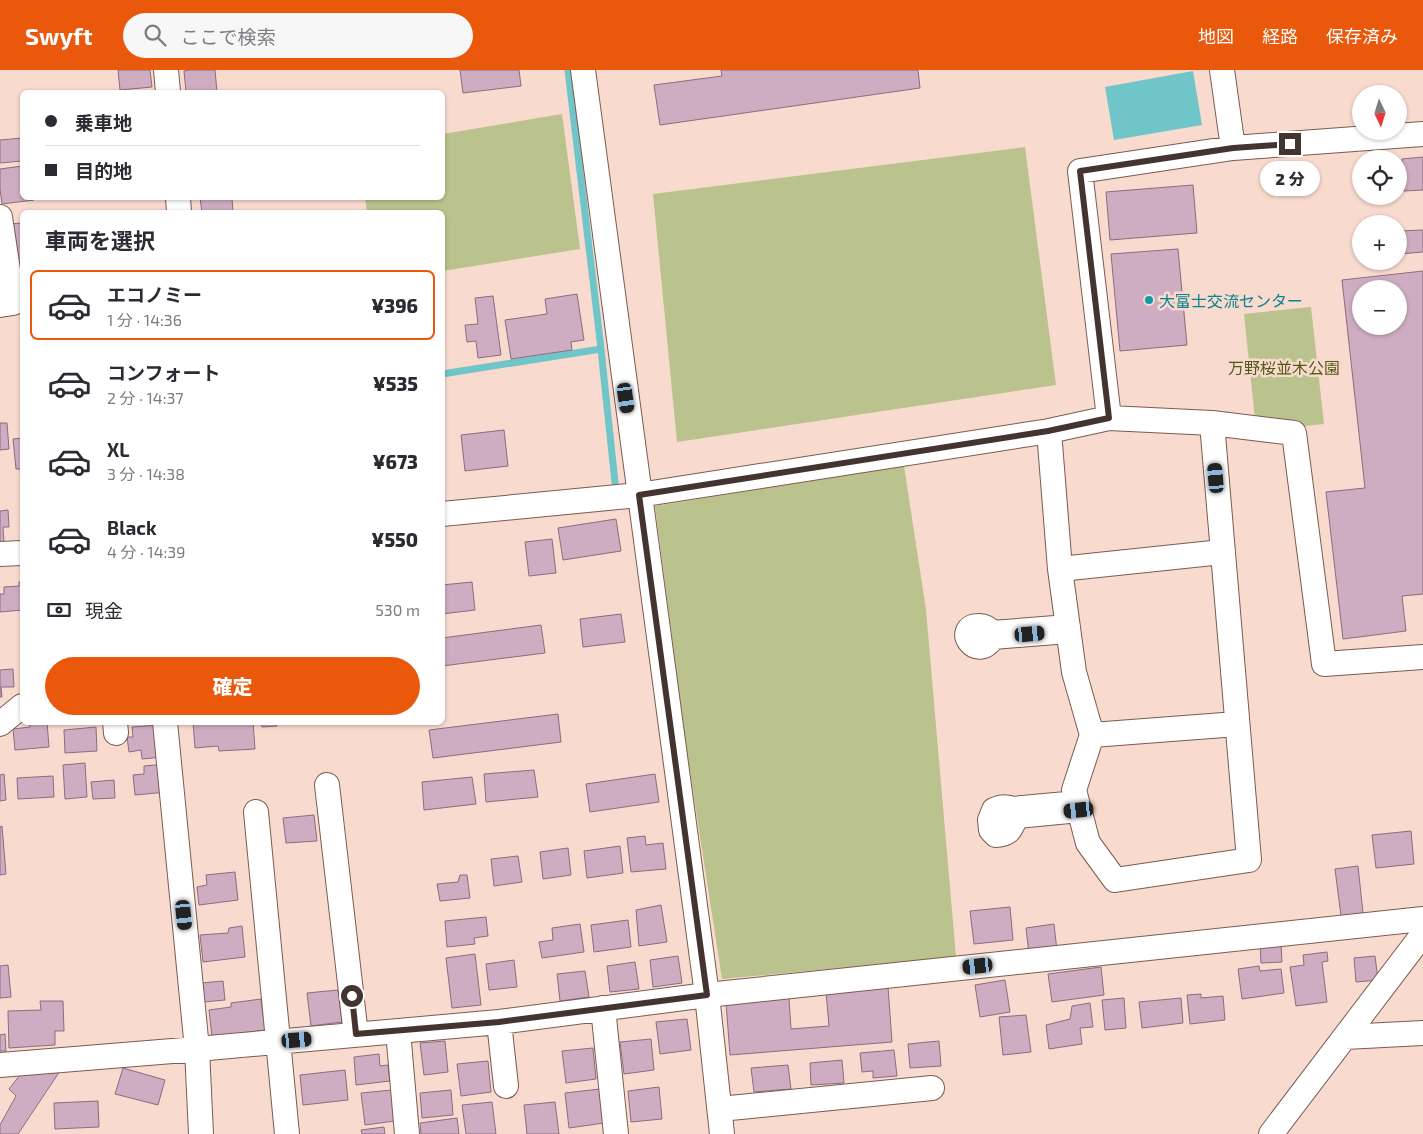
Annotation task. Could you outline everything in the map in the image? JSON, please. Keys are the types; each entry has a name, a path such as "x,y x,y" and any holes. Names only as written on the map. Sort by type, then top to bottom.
{"street":[{"path":"166,70 168,90"},
{"path":"583,70 707,995 722,1134"},
{"path":"1222,70 1233,148"},
{"path":"1109,418 1080,171 1233,148 1423,134"},
{"path":"0,217 13,303 0,305"},
{"path":"445,514 639,495 1048,431 1109,418 1212,423 1294,433 1324,664 1423,657"},
{"path":"1048,431 1060,569 1074,672 1092,734 1074,790 1088,843 1114,880 1249,860 1212,423"},
{"path":"1060,569 1222,552"},
{"path":"0,554 20,554"},
{"path":"0,724 20,708"},
{"path":"1092,734 1237,724"},
{"path":"165,725 197,1049 201,1134"},
{"path":"327,785 356,1034"},
{"path":"256,812 287,1134"},
{"path":"0,1065 499,1022 707,995 1423,919"},
{"path":"1271,1134 1423,934"},
{"path":"603,1008 616,1134"},
{"path":"499,1022 506,1086"},
{"path":"398,1031 408,1134"},
{"path":"1345,1037 1423,1033"},
{"path":"720,1109 932,1088"}],"green space":[{"path":"562,114 580,249 445,271 445,210 367,210 365,200 445,200 445,134"},
{"path":"1025,147 1056,385 677,442 653,194"},
{"name":"万野桜並木公園","path":"1311,307 1324,424 1296,427 1255,419 1244,314"},
{"path":"904,466 926,610 956,957 722,979 686,746 655,506"}],"water":[{"path":"1193,71 1202,125 1114,140 1105,87"}],"building":[{"path":"118,70 150,70 152,87 120,90"},
{"path":"215,70 217,90 186,90 184,71"},
{"path":"460,70 519,70 521,86 463,93"},
{"path":"721,70 918,70 920,88 660,125 654,85 722,76"},
{"path":"20,138 20,161 0,163 0,140"},
{"path":"1423,157 1423,190 1407,191 1407,159"},
{"path":"20,166 20,200 34,200 2,204 0,169"},
{"path":"1193,185 1197,233 1110,240 1106,192"},
{"path":"200,200 232,200 233,210 202,210"},
{"path":"20,223 20,258 11,259 8,224"},
{"path":"1423,230 1423,252 1407,253 1407,231"},
{"name":"大富士交流センター","path":"1178,249 1187,345 1120,351 1111,254"},
{"path":"1423,271 1423,594 1402,596 1406,631 1343,639 1326,492 1365,488 1342,280"},
{"path":"577,294 584,340 571,342 572,350 511,359 505,320 547,314 545,299"},
{"path":"493,296 501,355 478,358 476,341 467,342 465,325 478,324 475,298"},
{"path":"0,423 7,423 9,449 0,450"},
{"path":"504,430 508,466 465,471 461,435"},
{"path":"20,438 20,469 16,469 13,439"},
{"path":"8,510 9,527 3,527 4,542 0,543 0,511"},
{"path":"616,519 621,551 563,560 558,528"},
{"path":"552,539 556,573 529,576 525,542"},
{"path":"20,582 20,610 0,612 0,594 4,594 4,587 19,586"},
{"path":"472,582 475,610 445,614 445,585"},
{"path":"621,614 625,642 583,647 580,619"},
{"path":"541,625 545,653 445,666 445,638"},
{"path":"13,669 14,687 1,687 2,697 0,697 0,670"},
{"path":"558,714 561,742 433,758 429,730"},
{"path":"30,725 47,725 49,747 15,750 13,729 30,727"},
{"path":"159,725 162,757 142,759 141,750 129,752 127,737 133,737 132,727"},
{"path":"193,725 253,725 255,749 219,751 218,746 195,748"},
{"path":"262,725 277,726 262,727"},
{"path":"96,727 97,751 65,753 64,730"},
{"path":"85,763 87,797 65,799 63,765"},
{"path":"165,764 167,792 135,795 133,775 144,774 144,766"},
{"path":"534,770 538,797 486,802 484,774"},
{"path":"4,774 6,800 0,801 0,775"},
{"path":"655,774 659,802 590,812 586,784"},
{"path":"53,776 54,797 18,799 17,778"},
{"path":"472,777 476,804 424,810 422,782"},
{"path":"114,780 115,798 93,799 91,782"},
{"path":"314,815 317,841 286,843 283,818"},
{"path":"2,826 6,874 0,875 0,827"},
{"path":"1411,831 1414,864 1376,868 1372,835"},
{"path":"645,836 646,845 663,843 666,869 631,872 627,838"},
{"path":"620,846 623,873 587,878 584,851"},
{"path":"568,848 571,875 543,879 540,852"},
{"path":"518,856 522,882 494,886 491,859"},
{"path":"1358,866 1363,913 1341,916 1335,869"},
{"path":"235,872 238,900 199,905 197,887 207,885 206,875"},
{"path":"460,875 467,875 470,898 440,901 437,884 458,882"},
{"path":"661,905 667,942 639,946 636,910"},
{"path":"1010,907 1013,940 974,944 970,911"},
{"path":"486,917 488,936 474,938 475,944 447,947 445,921"},
{"path":"628,920 631,947 594,952 591,925"},
{"path":"580,924 584,952 542,958 539,942 553,940 552,928"},
{"path":"1054,924 1057,951 1029,954 1026,928"},
{"path":"242,926 245,957 203,962 200,935 228,933 229,928"},
{"path":"1281,943 1282,962 1261,963 1260,944"},
{"path":"1327,952 1328,961 1322,962 1327,1002 1296,1006 1290,967 1304,965 1303,955"},
{"path":"475,954 481,1005 452,1008 446,958"},
{"path":"678,956 682,983 653,987 650,960"},
{"path":"1375,956 1378,980 1356,982 1354,958"},
{"path":"514,960 517,987 489,990 486,964"},
{"path":"635,962 639,989 610,992 607,966"},
{"path":"8,965 11,997 0,998 0,966"},
{"path":"1259,966 1260,971 1281,969 1284,993 1242,999 1238,969"},
{"path":"1101,967 1104,995 1052,1002 1048,974"},
{"path":"585,971 589,997 560,1001 557,974"},
{"path":"1005,980 1010,1012 980,1017 975,985"},
{"path":"223,981 225,1000 204,1002 202,983"},
{"path":"888,987 892,1042 730,1055 726,1003 789,998 791,1029 829,1026 826,992"},
{"path":"338,990 342,1022 311,1026 307,993"},
{"path":"1201,994 1201,998 1223,996 1225,1020 1190,1024 1187,995"},
{"path":"1124,998 1126,1028 1105,1030 1102,1000"},
{"path":"1181,998 1183,1023 1142,1028 1139,1002"},
{"path":"261,999 265,1030 212,1037 209,1010 231,1007 231,1003"},
{"path":"40,1001 63,1001 64,1031 55,1031 55,1045 9,1048 8,1011 41,1010"},
{"path":"1090,1003 1093,1027 1080,1028 1082,1044 1049,1049 1046,1025 1070,1019 1072,1006"},
{"path":"1026,1015 1031,1052 1003,1055 999,1017"},
{"path":"687,1019 691,1050 660,1054 656,1022"},
{"path":"5,1034 6,1051 0,1051 0,1035"},
{"path":"651,1039 654,1070 624,1074 620,1042"},
{"path":"445,1041 448,1072 424,1075 420,1043"},
{"path":"939,1041 941,1066 910,1068 908,1044"},
{"path":"593,1048 596,1079 566,1083 562,1051"},
{"path":"894,1050 897,1076 873,1078 873,1071 862,1072 860,1053"},
{"path":"379,1054 380,1066 388,1065 390,1081 356,1085 354,1057"},
{"path":"842,1060 844,1083 811,1085 810,1063"},
{"path":"488,1061 491,1092 461,1096 457,1064"},
{"path":"788,1065 791,1089 754,1092 751,1068"},
{"path":"123,1068 165,1080 158,1105 115,1094"},
{"path":"24,1070 60,1071 18,1134 0,1134 0,1125 16,1096 9,1089"},
{"path":"345,1070 348,1100 303,1105 300,1075"},
{"path":"659,1087 662,1119 631,1122 628,1091"},
{"path":"600,1089 604,1123 569,1128 565,1093"},
{"path":"392,1090 395,1121 365,1125 361,1093"},
{"path":"451,1090 453,1115 422,1118 420,1093"},
{"path":"98,1101 99,1127 55,1129 54,1103"},
{"path":"492,1102 496,1134 466,1134 462,1105"},
{"path":"555,1102 559,1134 527,1134 524,1105"},
{"path":"457,1118 459,1134 421,1134 420,1123"},
{"path":"384,1127 385,1134 362,1134 361,1130"}],"waterway":[{"path":"568,70 616,492"},
{"path":"445,374 601,349"}],"place":[{"name":"大富士交流センター","path":"1149,300"}],"route":[{"path":"352,996 356,1034 499,1022 707,995 639,495 1048,431 1109,418 1080,171 1233,148 1290,144"}]}
